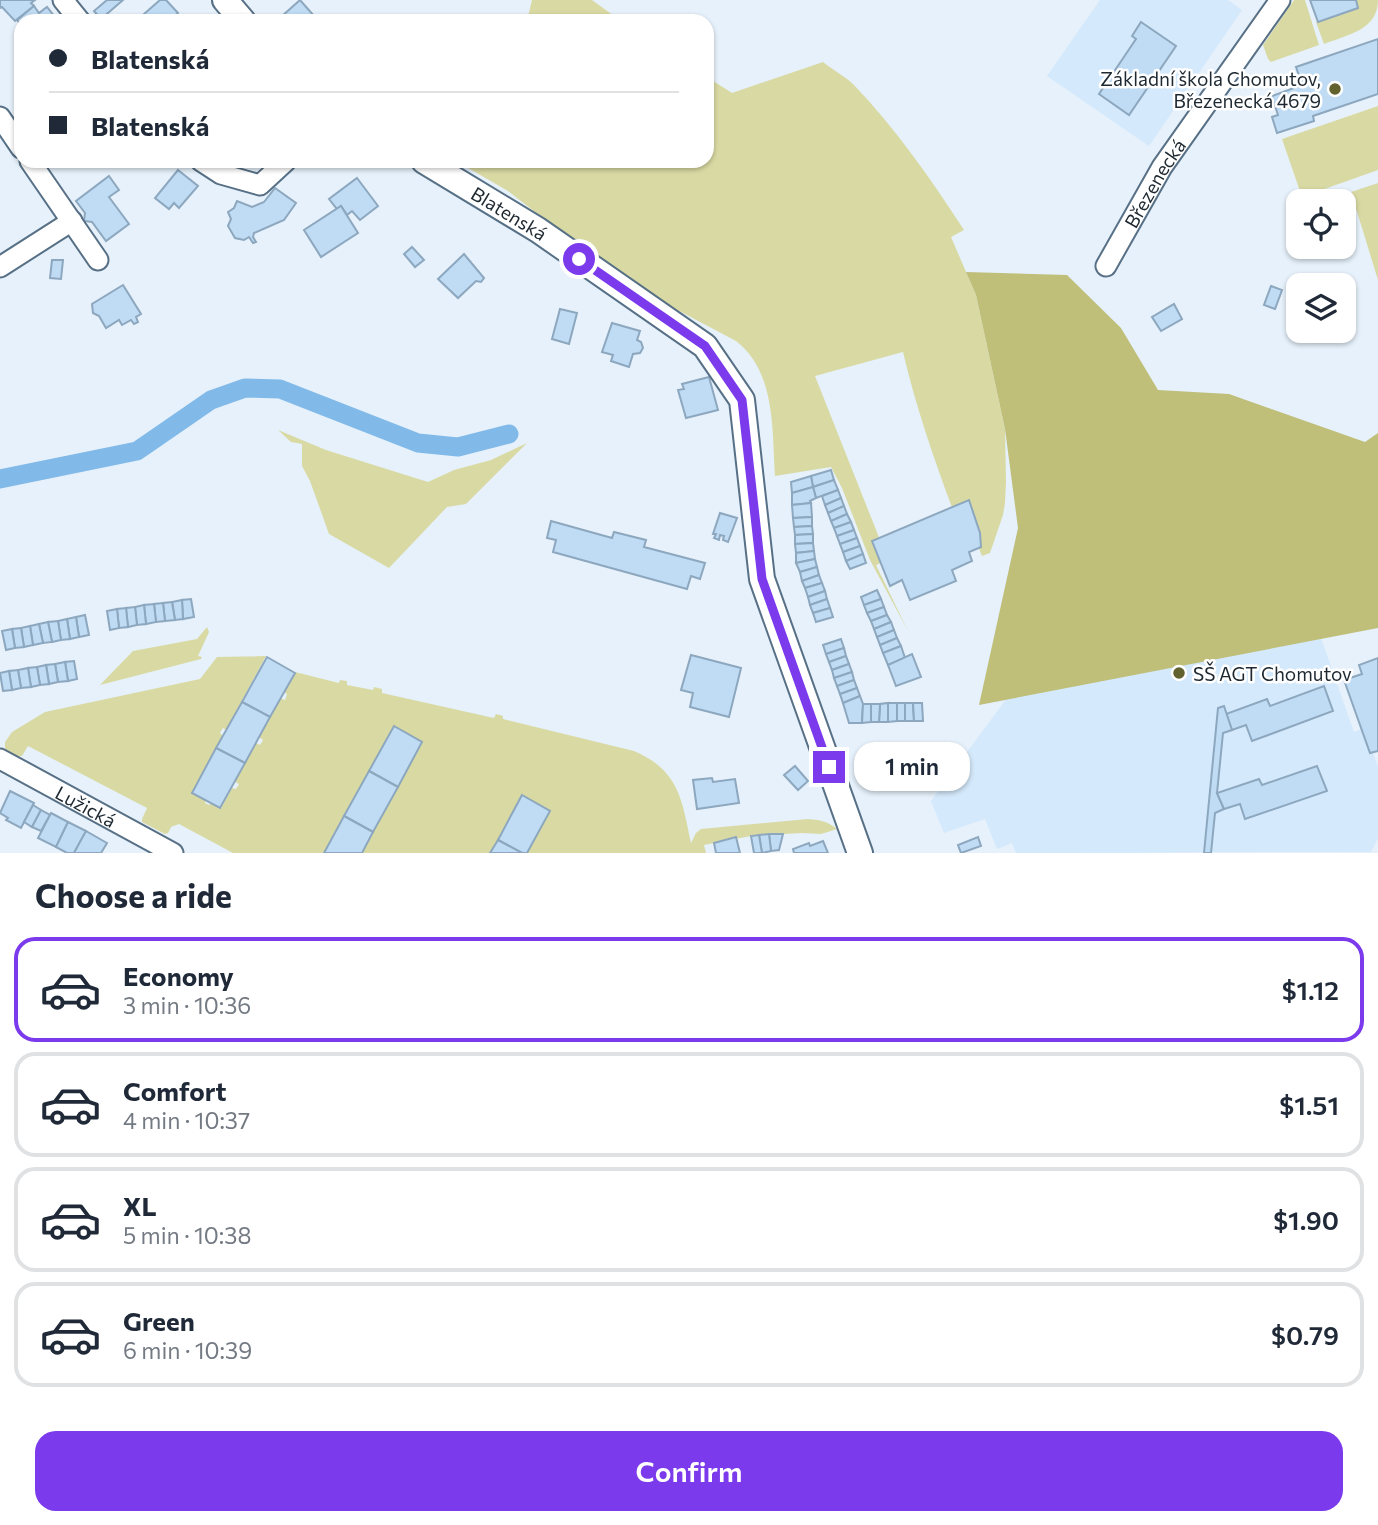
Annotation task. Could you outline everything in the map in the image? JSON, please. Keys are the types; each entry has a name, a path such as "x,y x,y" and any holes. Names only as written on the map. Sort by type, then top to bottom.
{"street":[{"path":"62,0 74,14"},
{"path":"225,0 237,14"},
{"name":"Březenecká","path":"1106,266 1162,167 1280,0"},
{"path":"0,117 14,138"},
{"path":"35,168 98,260"},
{"path":"212,168 221,174 260,186 279,168"},
{"name":"Blatenská","path":"436,168 538,230 705,346 742,400 762,579 860,853"},
{"path":"0,267 72,221"},
{"name":"Lužická","path":"0,758 173,853"}],"shaded area":[{"path":"1100,0 1228,0 1242,10 1149,146 1047,76"},
{"path":"966,272 1067,275 1121,328 1158,390 1229,394 1365,442 1378,433 1378,628 979,705 1018,528 1005,429 976,295"},
{"name":"SŠ AGT Chomutov","path":"1108,561 1314,618 1354,732 1362,729 1370,753 1373,753 1378,766 1378,838 1371,852 1016,853 1012,843 997,849 985,819 944,833 931,801"}],"green space":[{"path":"532,0 592,0 611,14 529,14"},
{"path":"1294,0 1305,0 1319,45 1271,62 1263,45"},
{"path":"1356,0 1378,0 1373,18 1360,30 1324,44 1316,22 1358,8"},
{"path":"823,62 854,85 884,119 926,173 964,230 951,237 976,295 1005,429 1005,503 990,553 982,556 978,546 968,550 924,427 903,352 815,376 888,560 876,565 908,631 870,560 831,467 775,476 769,403 759,369 749,354 736,341 668,305 602,264 508,191 468,168 714,168 714,81 732,93"},
{"path":"1378,106 1378,170 1325,189 1299,189 1282,139"},
{"path":"1378,183 1378,280 1356,208 1356,190"},
{"path":"278,430 326,450 428,482 454,470 491,460 527,443 466,504 447,507 389,568 329,534 302,466 302,444 291,442"},
{"path":"207,627 209,632 198,656 202,657 201,659 100,685 133,651 197,639"},
{"path":"266,656 226,730 223,728 220,733 223,736 192,792 206,800 205,803 209,805 211,802 221,808 232,788 236,789 239,784 235,782 256,743 260,745 263,740 259,737 280,698 285,700 287,694 284,692 295,672 339,683 340,680 347,681 347,685 373,690 374,687 382,689 382,693 494,718 496,714 503,716 503,719 634,751 661,767 676,788 685,813 691,843 701,829 808,819 823,821 837,829 821,834 751,836 704,845 706,853 233,853 179,824 171,827 165,834 142,822 147,808 28,746 22,756 14,757 7,754 5,749 5,742 12,732 45,712 200,679 217,657"}],"building":[{"path":"0,0 35,0 31,3 34,6 24,14 14,14 14,20 0,8"},
{"path":"107,0 123,0 107,14 97,14 94,11"},
{"path":"160,0 166,0 178,13 177,14 144,14"},
{"path":"300,0 312,14 284,14"},
{"path":"1310,0 1356,0 1358,8 1318,22"},
{"path":"34,6 39,13 47,7 52,14 24,14"},
{"path":"1141,22 1176,46 1129,115 1099,94 1136,39 1132,36"},
{"name":"Základní škola Chomutov, Březenecká 4679","path":"1378,39 1378,94 1313,116 1314,121 1277,133 1272,117 1278,115 1272,96 1302,85 1296,67"},
{"path":"178,170 198,186 179,208 174,203 169,209 155,198"},
{"path":"109,176 119,190 109,197 129,224 106,241 92,222 84,221 85,213 76,201"},
{"path":"357,178 378,206 360,220 352,211 347,215 341,206 337,209 329,199"},
{"path":"275,188 296,203 284,220 254,233 256,242 253,243 249,237 244,240 235,238 228,226 231,219 228,212 234,208 237,201 252,207 264,202"},
{"path":"341,206 358,233 321,257 304,230"},
{"path":"412,247 424,260 415,267 404,254"},
{"path":"464,254 484,278 481,282 476,281 458,298 438,279"},
{"path":"52,260 63,260 61,279 50,278"},
{"path":"123,285 141,314 136,317 138,322 134,324 131,320 122,325 119,320 106,328 99,316 93,313 92,304"},
{"path":"1271,286 1282,290 1275,309 1264,305"},
{"path":"1174,304 1182,319 1161,331 1152,317"},
{"path":"560,309 577,313 569,344 552,339"},
{"path":"612,323 640,331 637,340 643,348 640,353 633,354 629,367 611,361 613,355 602,352"},
{"path":"709,377 718,410 686,418 678,390 684,389 682,384"},
{"path":"831,470 834,480 813,487 811,476"},
{"path":"811,476 813,487 792,493 791,482"},
{"path":"834,480 838,490 816,498 813,487"},
{"path":"813,487 816,498 810,501 811,503 792,505 792,493"},
{"path":"838,490 841,498 825,505 822,496"},
{"path":"841,498 844,506 828,513 825,505"},
{"path":"969,500 980,533 981,547 969,552 972,561 952,570 956,581 910,600 902,580 890,586 872,541"},
{"path":"811,503 812,517 793,518 792,505"},
{"path":"844,506 847,514 831,521 828,513"},
{"path":"720,513 737,518 728,542 723,540 724,536 720,535 719,540 714,538"},
{"path":"847,514 851,522 834,528 831,521"},
{"path":"812,517 812,526 794,527 793,518"},
{"path":"551,521 612,538 614,532 646,540 644,547 705,563 700,579 691,576 687,589 553,552 556,540 547,538"},
{"path":"851,522 854,530 837,536 834,528"},
{"path":"812,526 813,534 795,535 794,527"},
{"path":"854,530 857,538 840,544 837,536"},
{"path":"813,534 813,543 795,544 795,535"},
{"path":"857,538 860,546 843,552 840,544"},
{"path":"813,543 814,551 796,553 795,544"},
{"path":"860,546 863,554 846,561 843,552"},
{"path":"814,551 815,559 796,563 796,553"},
{"path":"863,554 866,563 850,569 846,561"},
{"path":"815,559 817,567 800,572 796,563"},
{"path":"817,567 819,575 802,581 800,572"},
{"path":"819,575 822,583 805,588 802,581"},
{"path":"822,583 825,591 808,597 805,588"},
{"path":"877,590 881,599 864,605 861,597"},
{"path":"825,591 827,599 810,605 808,597"},
{"path":"191,599 194,617 183,619 182,600"},
{"path":"827,599 830,608 813,613 810,605"},
{"path":"881,599 884,607 867,613 864,605"},
{"path":"182,600 183,619 175,620 172,602"},
{"path":"172,602 175,620 165,621 163,603"},
{"path":"163,603 165,621 156,622 154,604"},
{"path":"154,604 156,622 146,624 144,605"},
{"path":"144,605 146,624 137,625 135,607"},
{"path":"135,607 137,625 128,627 126,608"},
{"path":"884,607 887,615 871,621 867,613"},
{"path":"126,608 128,627 119,628 117,609"},
{"path":"830,608 833,617 816,622 813,613"},
{"path":"117,609 119,628 110,630 107,611"},
{"path":"85,615 89,635 79,637 76,617"},
{"path":"887,615 891,622 874,629 871,621"},
{"path":"76,617 79,637 70,639 67,619"},
{"path":"67,619 70,639 61,640 58,621"},
{"path":"58,621 61,640 52,642 48,622"},
{"path":"48,622 52,642 43,643 39,624"},
{"path":"891,622 894,630 877,637 874,629"},
{"path":"39,624 43,643 33,645 30,626"},
{"path":"30,626 33,645 24,647 21,628"},
{"path":"21,628 24,647 15,648 12,629"},
{"path":"12,629 15,648 6,650 2,631"},
{"path":"894,630 897,638 880,645 877,637"},
{"path":"897,638 901,646 883,653 880,645"},
{"path":"841,639 844,648 826,654 823,645"},
{"path":"901,646 905,658 888,665 883,653"},
{"path":"844,648 846,656 829,662 826,654"},
{"path":"912,654 921,677 896,686 888,665"},
{"path":"691,655 741,668 729,717 690,707 693,693 681,690"},
{"path":"846,656 849,664 832,670 829,662"},
{"path":"267,657 295,673 270,717 242,702"},
{"path":"1378,658 1378,751 1370,753 1344,680 1362,674 1359,665"},
{"path":"74,661 77,679 68,681 65,662"},
{"path":"65,662 68,681 58,682 55,664"},
{"path":"55,664 58,682 49,684 46,665"},
{"path":"849,664 852,672 834,678 832,670"},
{"path":"46,665 49,684 40,685 37,667"},
{"path":"37,667 40,685 31,687 28,668"},
{"path":"28,668 31,687 21,688 18,670"},
{"path":"18,670 21,688 12,690 9,671"},
{"path":"9,671 12,690 3,691 0,673"},
{"path":"852,672 854,680 837,686 834,678"},
{"path":"854,680 857,688 840,694 837,686"},
{"path":"1324,686 1333,711 1252,741 1246,725 1232,730 1226,714 1267,699 1270,706"},
{"path":"857,688 860,696 843,703 840,694"},
{"path":"860,696 863,704 862,723 849,723 843,703"},
{"path":"242,702 270,717 245,763 216,748"},
{"path":"888,703 897,703 897,721 888,722"},
{"path":"888,703 888,722 879,722 880,704"},
{"path":"897,703 905,703 905,721 897,721"},
{"path":"905,703 913,703 914,721 905,721"},
{"path":"913,703 922,703 923,721 914,721"},
{"path":"863,704 871,704 871,722 862,723"},
{"path":"871,704 880,704 879,722 871,722"},
{"path":"1224,706 1232,730 1223,733 1217,793 1224,809 1215,813 1211,853 1204,853 1218,708"},
{"path":"394,726 422,742 398,787 369,771"},
{"path":"216,748 245,763 220,808 192,793"},
{"path":"795,766 808,781 798,790 784,775"},
{"path":"1317,766 1327,791 1245,819 1240,804 1224,809 1217,793 1259,779 1262,785"},
{"path":"369,771 398,787 373,832 344,816"},
{"path":"712,778 713,782 735,779 739,803 697,809 693,780"},
{"path":"10,791 34,803 21,828 6,820 8,818 0,813"},
{"path":"522,795 550,811 527,853 498,840"},
{"path":"33,805 41,810 32,827 24,822"},
{"path":"41,810 50,815 41,831 32,827"},
{"path":"51,813 68,822 56,847 38,838"},
{"path":"344,816 373,832 362,853 324,853"},
{"path":"68,822 86,831 74,853 67,853 56,847"},
{"path":"86,831 107,843 101,853 74,853"},
{"path":"769,834 783,834 779,850 771,851"},
{"path":"769,834 771,851 762,853 759,835"},
{"path":"759,835 762,853 754,853 751,836"},
{"path":"736,837 740,853 716,853 714,843"},
{"path":"978,837 981,846 961,853 958,845"},
{"path":"498,840 522,853 490,853"},
{"path":"823,841 828,853 794,853 793,849"}],"waterway":[{"path":"0,479 137,451 211,400 245,388 280,389 418,443 458,447 509,434"}],"place":[{"name":"Základní škola Chomutov, Březenecká 4679","path":"1335,89"},
{"name":"SŠ AGT Chomutov","path":"1179,673"}],"route":[{"path":"579,259 705,346 742,400 762,579 829,767"}]}
